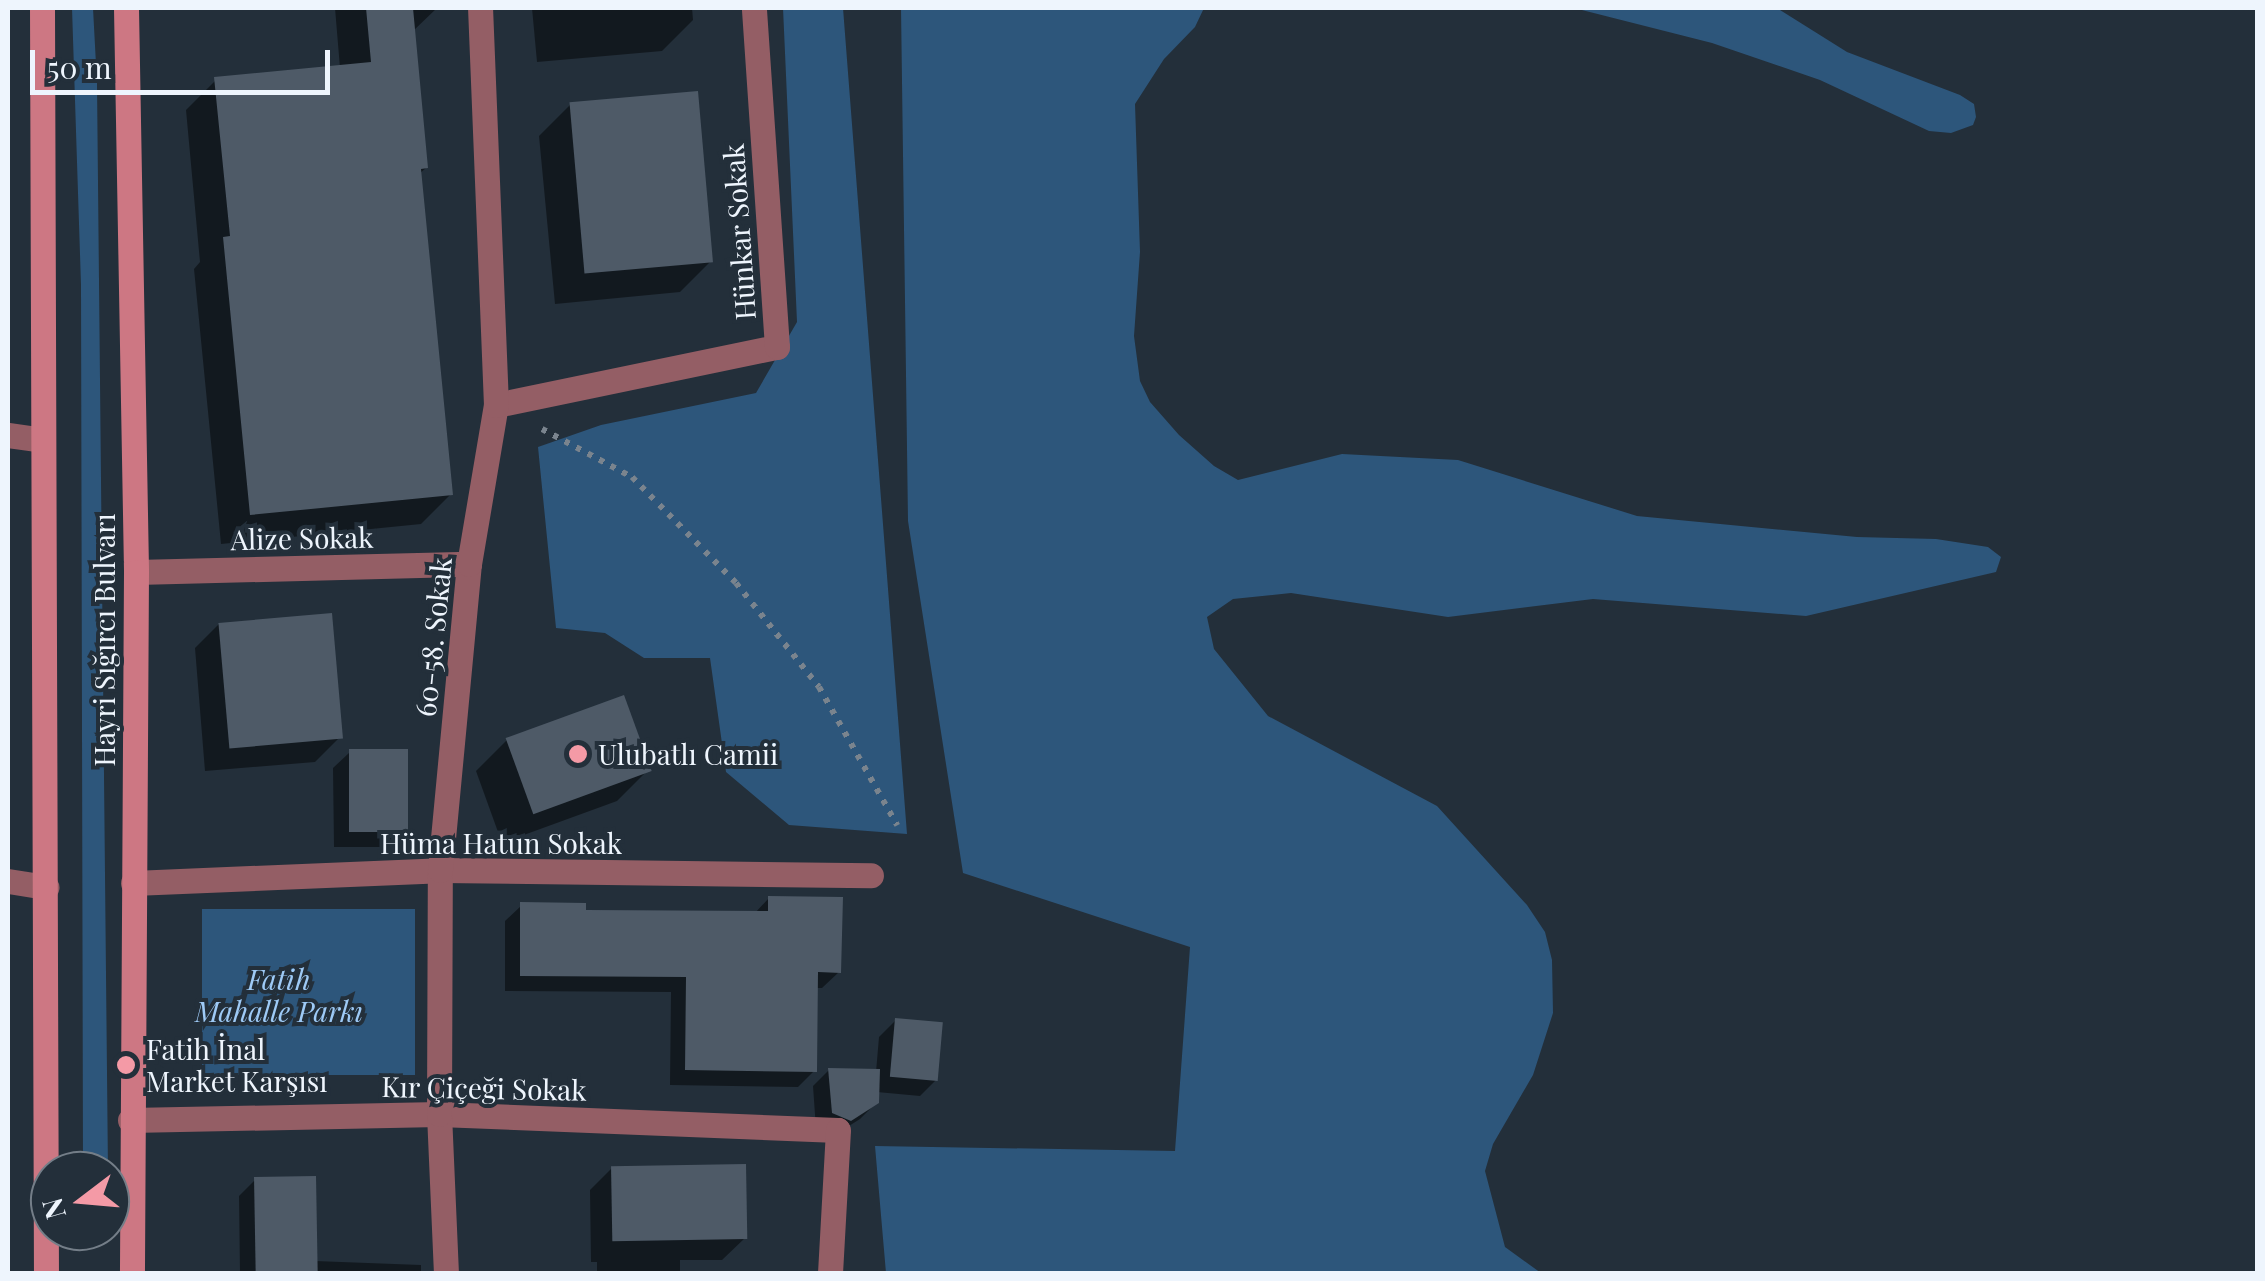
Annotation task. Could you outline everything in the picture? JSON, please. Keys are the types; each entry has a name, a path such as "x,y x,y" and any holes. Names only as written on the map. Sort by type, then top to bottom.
{"street":[{"name":"Hayri Sığırcı Bulvarı","path":"42,8 48,887 46,1274"},
{"name":"Hayri Sığırcı Bulvarı","path":"126,8 136,572 132,1274"},
{"name":"60-58. Sokak","path":"446,1274 440,1114 440,870 469,564 496,405 480,8"},
{"name":"Hünkar Sokak","path":"496,405 777,346 754,8"},
{"path":"8,435 43,440"},
{"name":"Alize Sokak","path":"136,572 469,564"},
{"name":"Hüma Hatun Sokak","path":"133,884 440,870 871,875"},
{"path":"8,881 48,887"},
{"name":"Kır Çiçeği Sokak","path":"130,1120 440,1114 838,1130 830,1274"}],"path":[{"path":"496,405 632,476 736,583 819,686 897,825"}],"green space":[{"path":"72,8 93,8 97,83 108,1151 83,1151 81,285"},
{"path":"783,8 843,8 907,834 789,825 726,772 710,658 644,658 605,633 556,628 538,447 601,425 756,393 797,322"},
{"path":"901,8 1204,8 1195,27 1164,59 1135,104 1140,252 1134,336 1140,381 1150,402 1179,435 1214,466 1238,480 1342,454 1458,460 1637,516 1857,537 1936,539 1988,547 2001,557 1996,572 1806,616 1593,599 1448,617 1291,593 1233,599 1207,617 1214,649 1268,716 1437,806 1527,905 1545,932 1552,960 1553,1013 1533,1075 1493,1144 1485,1171 1505,1247 1541,1273 886,1273 875,1146 1175,1151 1190,947 963,873 908,521"},
{"path":"1574,8 1777,8 1847,52 1960,95 1974,104 1976,117 1973,125 1951,133 1929,131 1820,80 1712,43"},
{"name":"Fatih Mahalle Parkı","path":"202,909 415,909 415,1075 202,1075"}],"building":[{"path":"366,8 413,8 428,168 421,169 453,495 250,515 223,237 230,236 214,77 371,62"},
{"path":"698,91 713,262 584,274 569,102"},
{"path":"332,613 343,739 229,748 218,623"},
{"name":"Ulubatlı Camii","path":"624,695 652,771 533,814 506,738"},
{"path":"349,749 408,749 408,832 349,832"},
{"path":"768,896 843,897 841,973 818,972 817,1072 685,1070 686,977 520,976 520,902 586,903 586,910 768,911"},
{"path":"895,1018 943,1022 938,1081 890,1077"},
{"path":"828,1068 880,1069 879,1103 851,1121 832,1113"},
{"path":"746,1164 747,1239 612,1241 611,1166"},
{"path":"316,1176 318,1274 256,1274 254,1177"}],"place":[{"name":"Ulubatlı Camii","path":"578,754"},
{"name":"Fatih İnal Market Karşısı","path":"126,1065"}]}
